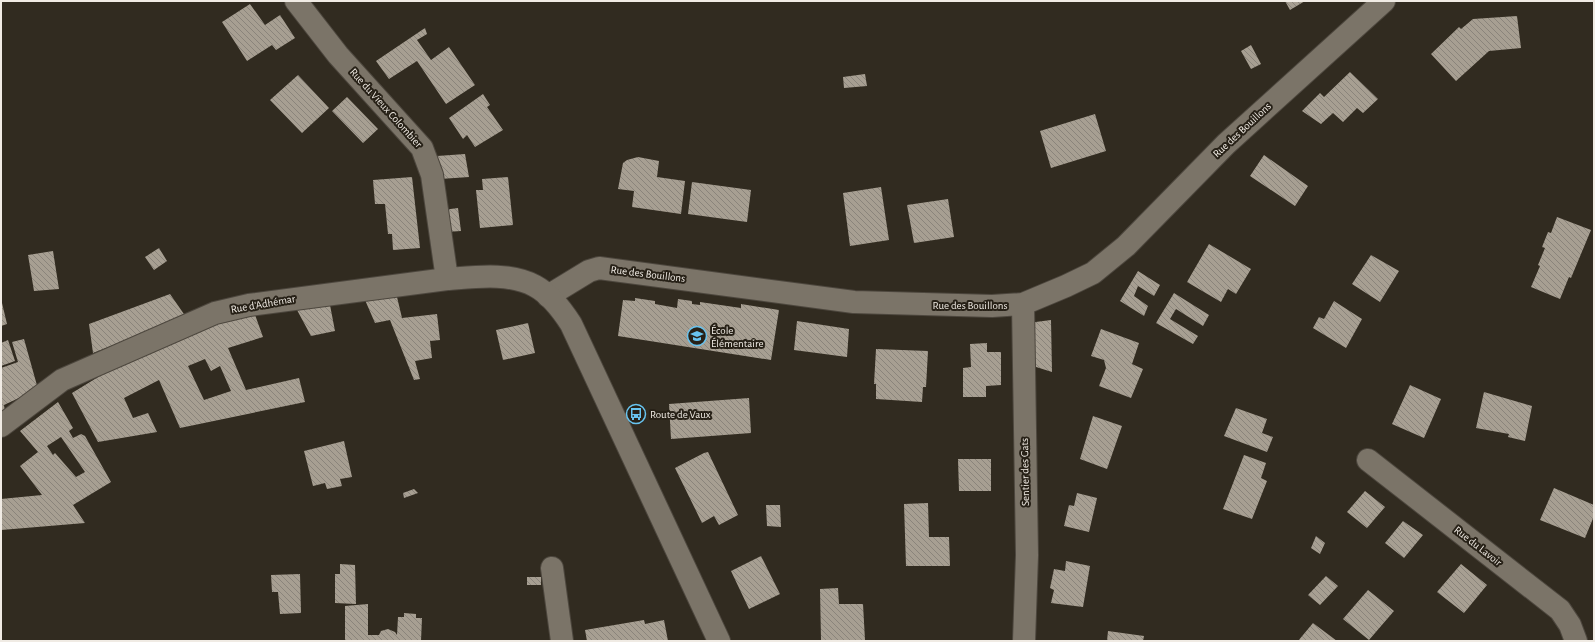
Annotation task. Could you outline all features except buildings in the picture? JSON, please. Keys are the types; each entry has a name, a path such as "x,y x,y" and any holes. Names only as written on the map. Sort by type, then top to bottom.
{"street":[{"name":"Rue du Vieux Colombier","path":"296,1 338,55 422,148 432,175 447,279"},
{"name":"Rue des Bouillons","path":"548,296 589,271 599,268 854,302 992,306 1023,304 1093,273 1126,246 1226,144 1384,1"},
{"name":"Rue d'Adhémar","path":"1,426 62,380 215,313 249,305 447,279 477,277 522,281 536,286 548,296"},
{"path":"548,296 562,310 571,324 719,641"},
{"name":"Sentier des Gats","path":"1023,304 1027,555 1024,641"},
{"name":"Rue du Lavoir","path":"1368,460 1560,610 1570,625 1576,641"},
{"path":"552,568 562,641"}],"place":[{"name":"École Élémentaire","path":"697,336"},
{"name":"Route de Vaux","path":"636,414"}]}
